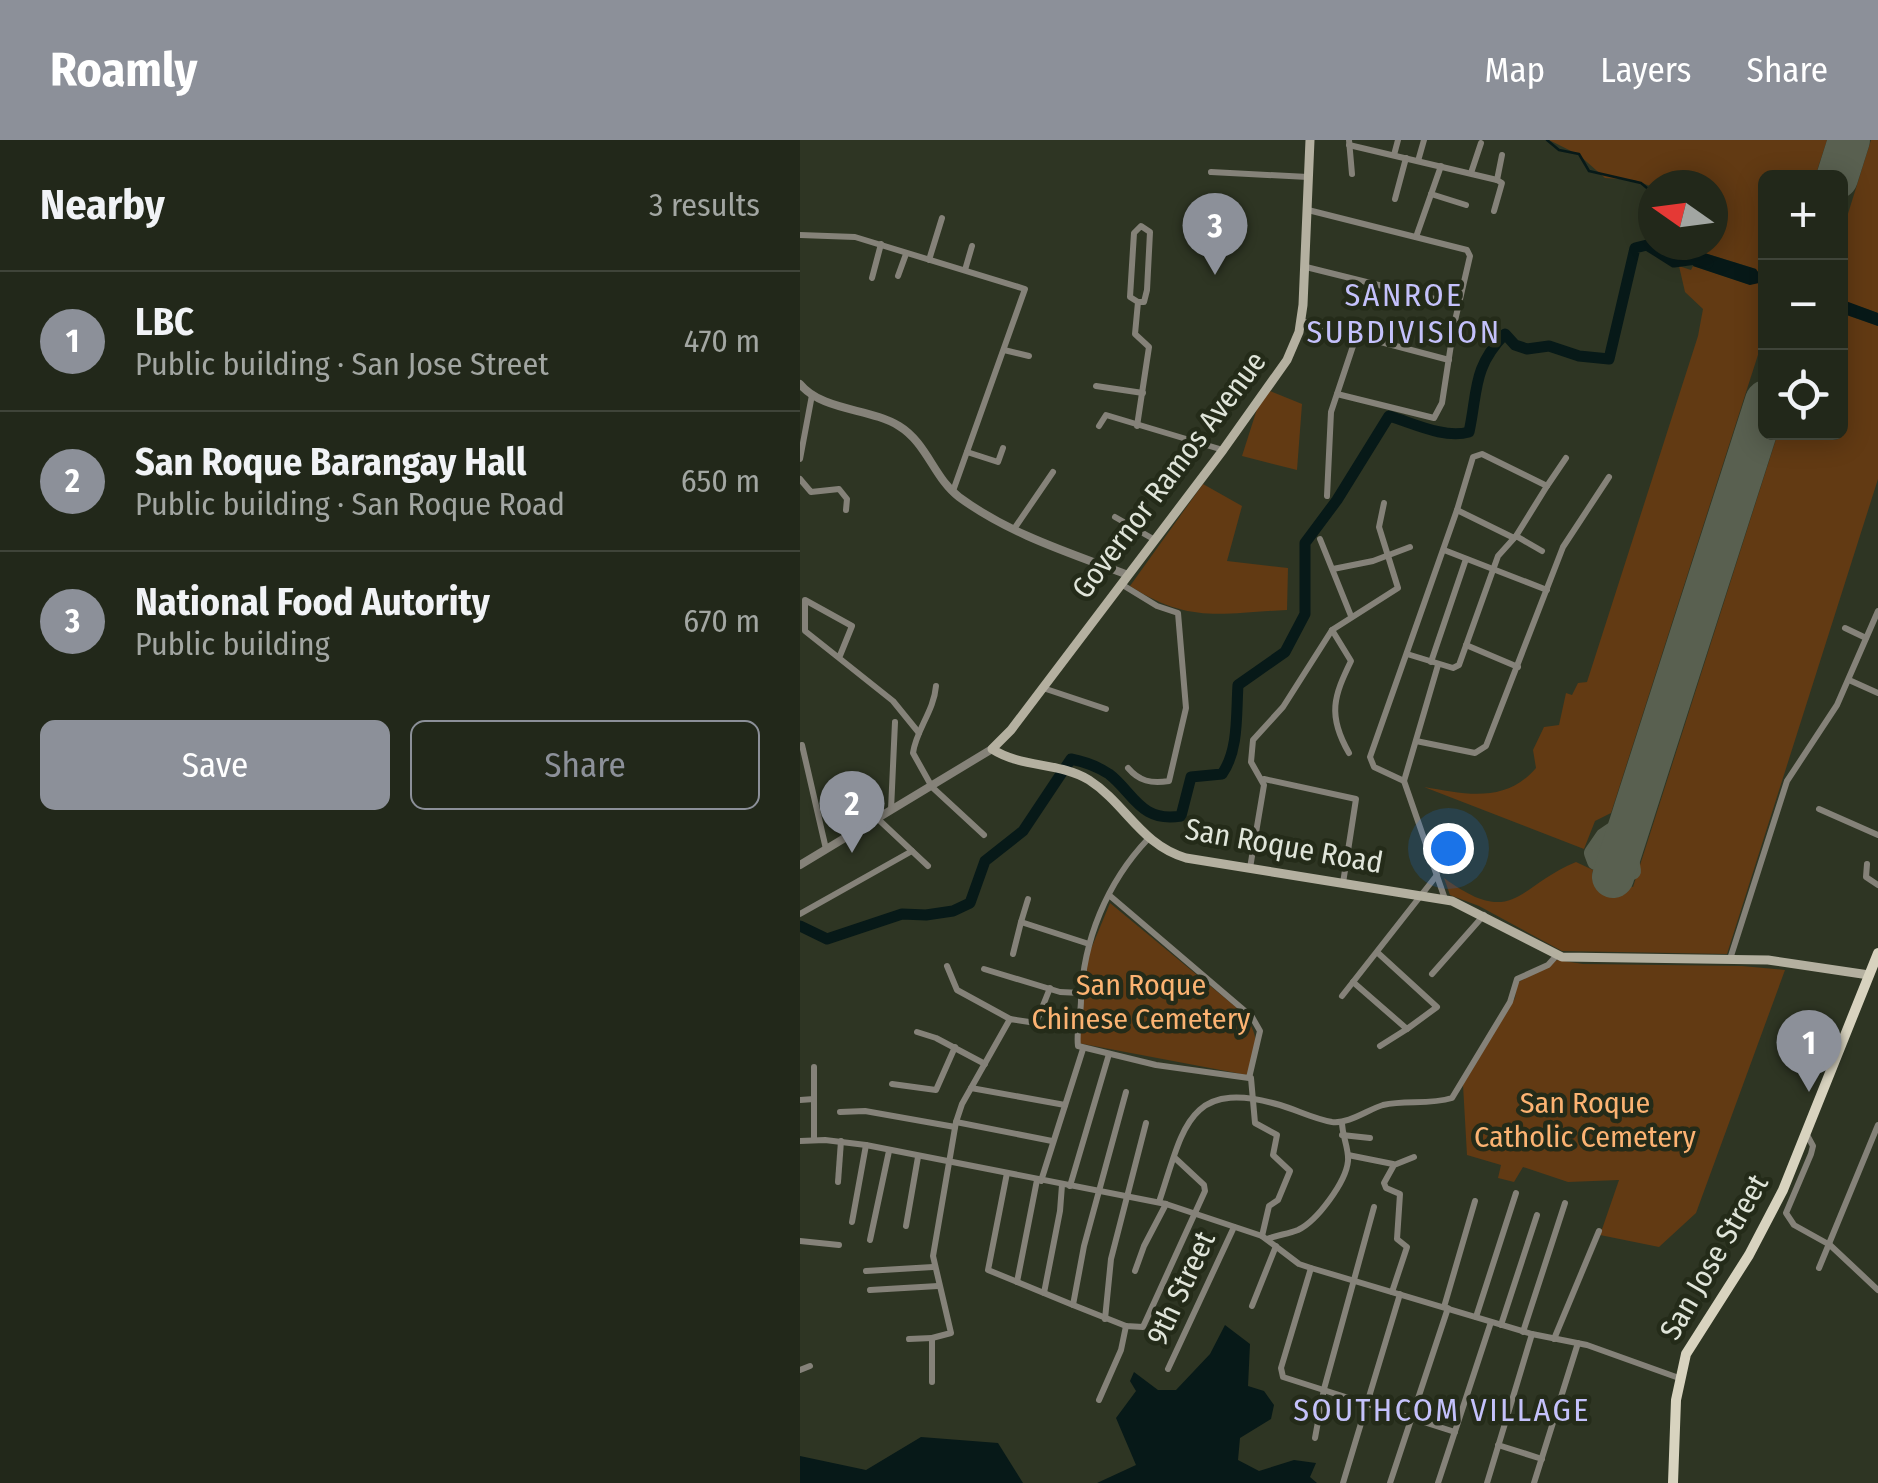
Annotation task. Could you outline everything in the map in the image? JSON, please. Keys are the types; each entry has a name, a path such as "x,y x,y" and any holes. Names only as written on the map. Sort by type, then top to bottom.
{"main road":[{"name":"Governor Ramos Avenue","path":"992,749 1156,540 1287,360 1301,322 1310,140"},
{"name":"San Roque Road","path":"992,749 1006,758 1063,771 1094,785 1148,839 1175,854 1446,899 1484,915 1557,956 1788,962 1869,976"},
{"name":"San Jose Street","path":"1673,1483 1679,1378 1691,1344 1750,1255 1807,1135 1878,953"}],"street":[{"path":"1372,149 1374,140"},
{"path":"1394,155 1398,140"},
{"path":"1418,161 1424,140"},
{"path":"1352,174 1349,142 1497,180 1502,185 1494,211"},
{"path":"1471,173 1480,144"},
{"path":"1497,180 1502,155"},
{"path":"1395,198 1406,158"},
{"path":"1416,236 1440,166"},
{"path":"1212,172 1308,177"},
{"path":"1431,194 1466,205"},
{"path":"1308,210 1470,252 1438,413 1430,419 1337,394"},
{"path":"930,260 942,218"},
{"path":"1141,226 1150,232 1148,290 1144,302 1138,302 1130,297 1130,290 1134,233 1141,226"},
{"path":"800,234 856,237 1026,288 953,491"},
{"path":"872,278 881,244"},
{"path":"966,270 972,246"},
{"path":"898,276 906,253"},
{"path":"1306,266 1459,305"},
{"path":"1137,426 1149,348 1135,334 1138,302"},
{"path":"1301,322 1449,360"},
{"path":"1327,496 1331,412 1356,337"},
{"path":"1004,350 1030,356"},
{"path":"800,384 812,395 878,416 903,429 920,444 953,491 1014,529 1124,579 1157,606 1178,613 1186,708 1169,780 1147,781 1128,768"},
{"path":"1096,386 1143,393"},
{"path":"800,459 805,444 802,432 812,395"},
{"path":"1099,426 1106,415 1223,450"},
{"path":"967,452 998,462 1004,448"},
{"path":"1404,782 1374,767 1370,757 1473,457 1478,454 1547,486"},
{"path":"1407,654 1456,668 1504,548 1566,458"},
{"path":"1014,529 1053,472"},
{"path":"1416,741 1480,752 1492,734 1568,539 1609,477"},
{"path":"800,479 811,492 839,489 848,498 846,510"},
{"path":"1250,868 1263,796 1262,779 1251,762 1253,740 1284,707 1332,630 1398,588 1379,527 1384,503"},
{"path":"1457,510 1542,551"},
{"path":"1115,517 1156,540"},
{"path":"1320,539 1351,616"},
{"path":"1333,569 1410,547"},
{"path":"1444,550 1547,590"},
{"path":"1446,899 1404,782 1466,559"},
{"path":"839,658 852,626 806,600 804,632 893,702 919,733"},
{"path":"1730,959 1787,781 1838,705 1866,638 1875,627 1878,612"},
{"path":"1844,628 1866,638"},
{"path":"1332,630 1351,661 1335,693 1340,738 1348,752"},
{"path":"1466,645 1518,667"},
{"path":"1848,680 1878,693"},
{"path":"936,686 935,699 913,754 932,788 984,835"},
{"path":"1042,688 1106,708"},
{"path":"891,812 895,722"},
{"path":"802,745 826,849"},
{"path":"800,865 992,749"},
{"path":"1262,779 1356,799 1343,883"},
{"path":"1819,809 1878,834"},
{"path":"878,819 928,866"},
{"path":"1148,839 1124,864 1089,944 1082,972 1076,1042 1084,1049 1109,1054 1238,1078 1251,1076"},
{"path":"800,914 912,851"},
{"path":"1867,864 1866,877 1878,885"},
{"path":"1342,996 1437,874"},
{"path":"1109,895 1252,1018 1260,1031 1251,1076 1255,1123 1277,1135 1272,1155 1290,1171 1278,1200 1270,1206 1264,1238"},
{"path":"1013,954 1028,899"},
{"path":"1432,974 1484,915"},
{"path":"1021,922 1089,944"},
{"path":"1378,953 1437,1007 1380,1046"},
{"path":"1135,1271 1162,1203 1174,1157 1196,1114 1208,1101 1229,1095 1342,1122 1394,1103 1418,1105 1455,1096 1510,1002 1517,979 1548,965 1557,956"},
{"path":"946,966 957,990 1010,1019 1036,1023 1050,988"},
{"path":"984,969 1069,994 1081,993"},
{"path":"1353,982 1407,1028"},
{"path":"909,1339 952,1332 933,1267 955,1124 1010,1019"},
{"path":"917,1032 984,1064"},
{"path":"892,1084 936,1090 955,1047"},
{"path":"1016,1282 1039,1180 1084,1049"},
{"path":"1044,1293 1066,1186 1109,1054"},
{"path":"814,1066 814,1140"},
{"path":"972,1088 1065,1105"},
{"path":"1073,1306 1126,1092"},
{"path":"800,1100 814,1099"},
{"path":"840,1112 864,1111 1052,1142"},
{"path":"1264,1238 1301,1228 1327,1203 1346,1172 1348,1155 1342,1122"},
{"path":"1104,1319 1111,1259 1146,1124"},
{"path":"1818,1268 1878,1125"},
{"path":"1807,1135 1811,1154 1786,1213 1794,1225 1830,1245 1875,1287"},
{"path":"1342,1136 1370,1138"},
{"path":"800,1141 866,1145 1162,1203 1264,1238 1311,1268 1527,1333 1578,1343 1679,1378"},
{"path":"838,1182 842,1141"},
{"path":"852,1222 866,1145"},
{"path":"870,1240 888,1151"},
{"path":"1348,1155 1394,1165 1414,1157"},
{"path":"906,1226 918,1157"},
{"path":"1007,1174 987,1265 991,1272 1104,1319 1143,1327 1206,1188 1174,1157"},
{"path":"1343,1483 1368,1404 1407,1250 1397,1239 1400,1194 1384,1186 1394,1165"},
{"path":"1476,1317 1516,1193"},
{"path":"1390,1483 1446,1308 1475,1201"},
{"path":"1486,1483 1566,1203"},
{"path":"1314,1438 1374,1207"},
{"path":"1501,1324 1536,1216"},
{"name":"9th Street","path":"1168,1369 1234,1227"},
{"path":"1554,1338 1599,1232"},
{"path":"800,1241 839,1244"},
{"path":"1252,1306 1276,1246"},
{"path":"866,1271 933,1267"},
{"path":"1311,1268 1280,1373 1288,1380 1455,1432"},
{"path":"1875,1287 1878,1271"},
{"path":"870,1290 938,1286"},
{"path":"1438,1483 1492,1322"},
{"path":"1098,1400 1121,1350 1126,1326"},
{"path":"932,1338 932,1382"},
{"path":"1534,1483 1578,1343"},
{"path":"800,1370 810,1366"},
{"path":"1498,1445 1542,1459"}],"green space":[{"path":"1549,140 1827,140 1817,170 1758,170 1758,355 1611,813 1595,821 1584,849 1424,787 1469,794 1498,792 1536,768 1533,750 1544,727 1559,725 1566,693 1572,695 1578,683 1587,682 1698,336 1703,309 1685,292 1679,266 1691,270 1693,266 1750,285 1756,269 1727,260 1728,170 1638,170 1638,181 1605,178 1579,155"},
{"path":"1871,140 1878,140 1878,313 1848,302 1848,214"},
{"path":"1848,315 1878,326 1878,479 1727,954 1562,951 1479,906 1450,895 1444,878 1486,901 1501,902 1514,899 1576,862 1593,870 1592,875 1633,887 1776,440 1848,440"},
{"path":"1270,391 1302,404 1297,470 1242,456 1257,409"},
{"path":"1203,484 1242,506 1227,561 1288,568 1287,610 1224,614 1188,611 1130,586"},
{"name":"San Roque Chinese Cemetery","path":"1110,903 1243,1013 1256,1043 1247,1075 1078,1043 1086,961"},
{"name":"San Roque Catholic Cemetery","path":"1557,960 1785,970 1696,1213 1659,1247 1600,1235 1619,1180 1568,1182 1523,1167 1514,1182 1498,1178 1501,1165 1467,1155 1463,1085 1515,998 1517,983"}],"shaded area":[{"path":"1695,260 1727,260 1756,269 1758,283 1750,285 1693,266"},
{"path":"1848,302 1878,313 1878,326 1848,315"},
{"path":"1225,1325 1250,1344 1248,1386 1264,1391 1274,1405 1271,1419 1240,1438 1238,1460 1259,1471 1294,1460 1316,1463 1310,1477 1317,1483 1097,1483 1136,1465 1116,1418 1136,1391 1130,1381 1134,1372 1158,1390 1176,1390 1210,1354"},
{"path":"921,1437 998,1443 1023,1483 800,1483 800,1456 866,1470"}],"waterway":[{"path":"1547,140 1559,150 1579,154 1589,171 1638,182"},
{"path":"800,926 827,939 902,914 953,911 970,903 985,861 1023,831 1071,759 1109,774 1147,811 1167,817 1181,816 1191,777 1222,774 1236,731 1238,685 1285,652 1305,614 1305,543 1389,416 1439,432 1469,432 1481,369 1505,334 1515,345 1527,349 1549,346 1579,356 1609,359 1635,248 1647,245 1674,262 1696,259 1708,263"}],"taxiway":[{"path":"1624,843 1607,862 1596,861 1593,853 1604,837 1632,818"},
{"path":"1611,856 1619,869 1632,871 1626,834"}],"runway":[{"path":"1840,170 1849,140"},
{"path":"1613,877 1758,426"}],"place":[{"name":"National Food Autority","path":"1215,275"},
{"name":"San Roque Barangay Hall","path":"852,853"},
{"name":"LBC","path":"1809,1092"}],"district":[{"name":"SANROE SUBDIVISION","path":"1404,314"},
{"name":"SOUTHCOM VILLAGE","path":"1442,1410"}]}
